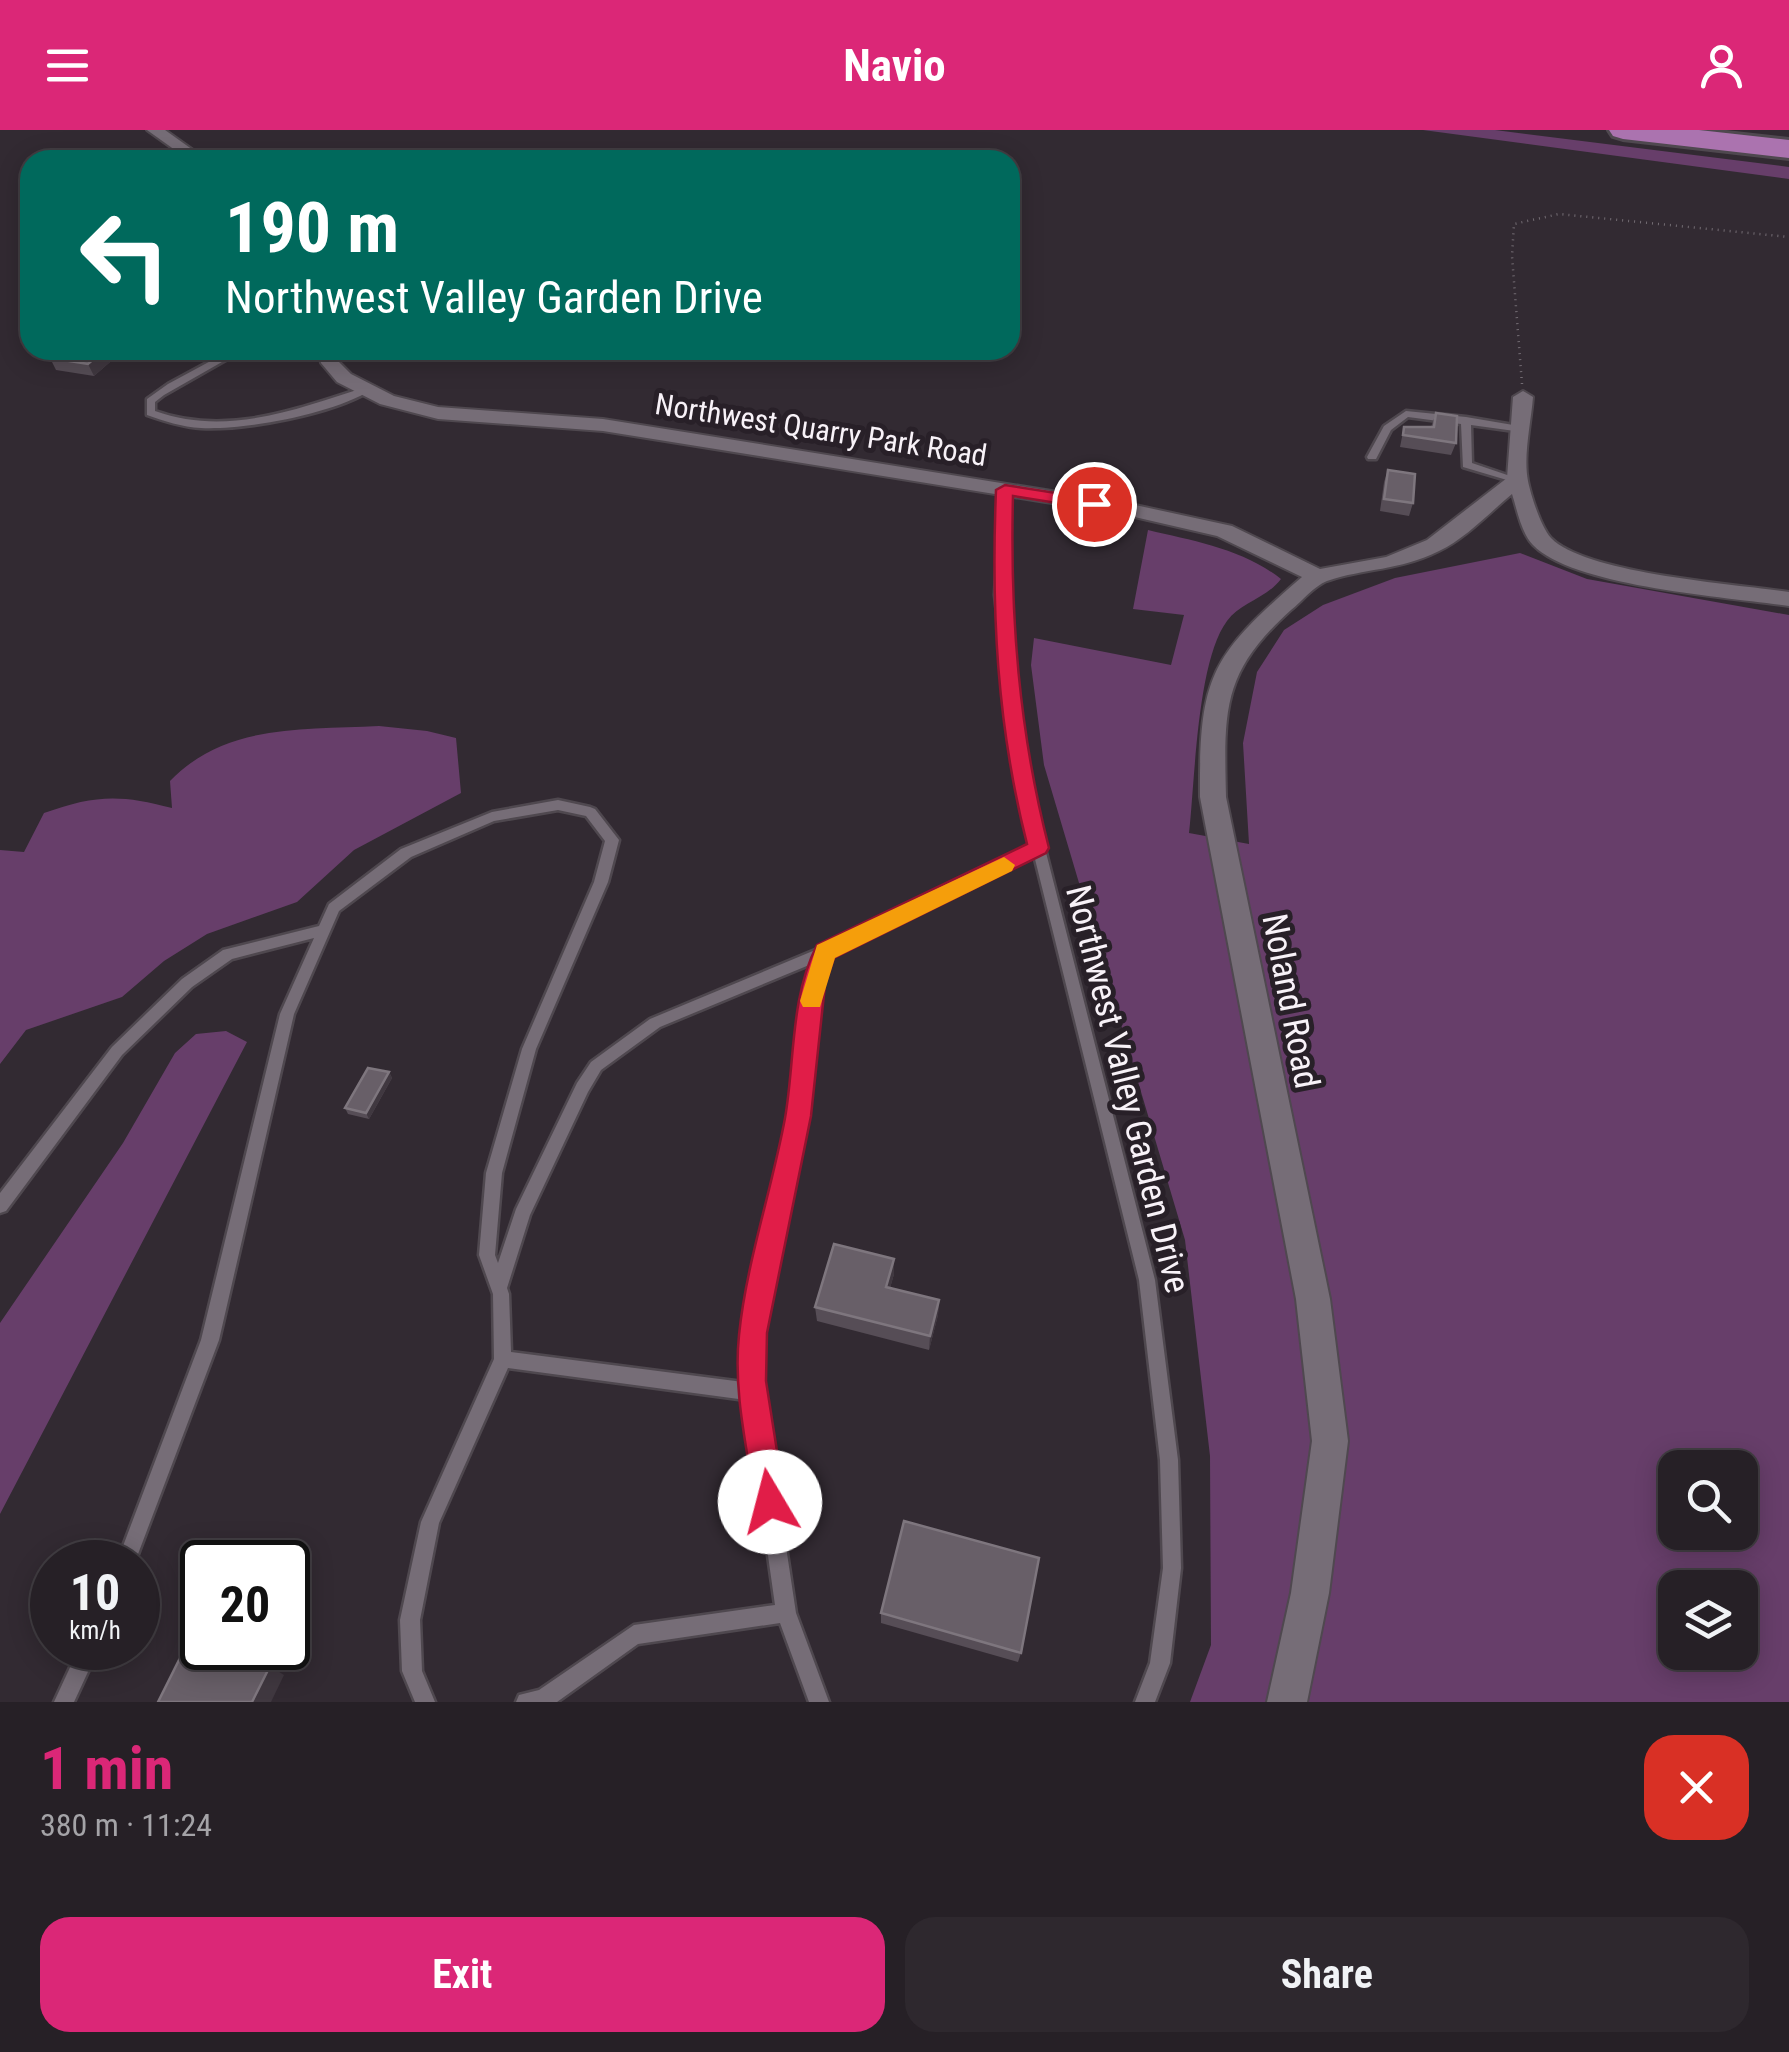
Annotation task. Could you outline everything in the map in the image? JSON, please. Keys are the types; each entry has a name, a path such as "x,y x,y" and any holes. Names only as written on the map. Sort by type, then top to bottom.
{"highway":[{"path":"1623,130 1789,150"},
{"path":"1748,130 1789,135"}],"street":[{"path":"155,130 185,150"},
{"name":"Northwest Quarry Park Road","path":"330,360 344,378 366,390 387,400 438,413 603,425 1126,509 1224,531 1317,576"},
{"path":"1522,397 1517,480 1539,539 1578,562 1639,577 1789,600"},
{"path":"1317,576 1390,563 1435,545 1517,480"},
{"name":"Noland Road","path":"1287,1702 1310,1593 1330,1441 1312,1298 1212,797 1212,742 1217,694 1232,661 1252,632 1317,576"}],"lane":[{"path":"223,360 174,382 150,402 150,413 162,419 217,424 286,418 366,390"},
{"path":"1372,456 1387,428 1406,414 1522,429"},
{"path":"1466,420 1467,464 1517,480"},
{"name":"Northwest Valley Garden Drive","path":"1005,490 1001,595 1022,782 1147,1280 1169,1460 1172,1568 1160,1662 1145,1702"},
{"path":"134,1540 210,1340 288,1014 334,908 406,853 492,817 558,805 590,812 612,840 601,882 529,1049 494,1173 487,1255 499,1287 503,1359 430,1522 410,1620 412,1670 425,1702"},
{"path":"499,1287 522,1214 596,1066 655,1024 825,952 1038,848"},
{"path":"0,1206 118,1051 187,982 228,954 324,930"},
{"path":"819,1702 786,1613 754,1392 753,1333 798,1116 813,985 825,952"},
{"path":"503,1359 754,1392"},
{"path":"526,1702 543,1700 634,1635 786,1613"},
{"path":"64,1702 79,1670"}],"path":[{"path":"1522,397 1512,267 1514,224 1559,214 1789,237"}],"shaded area":[{"path":"1423,130 1495,130 1789,167 1789,179"},
{"path":"1148,530 1234,553 1281,579 1227,621 1209,664 1199,722 1189,833 1249,844 1243,743 1257,672 1284,630 1323,605 1395,578 1520,553 1587,579 1789,615 1789,1702 1190,1702 1211,1645 1210,1456 1185,1240 1044,765 1031,665 1034,638 1171,665 1184,615 1133,609"},
{"path":"379,726 456,738 461,793 354,850 297,902 207,934 164,961 122,997 26,1030 0,1064 0,850 24,852 44,813 78,803 107,798 172,808 170,781 192,762 241,739 295,730"},
{"path":"226,1031 247,1042 0,1514 0,1323 123,1143 175,1053 196,1034"}],"building":[{"path":"1436,413 1457,416 1456,443 1403,435 1404,427 1434,427"},
{"path":"1388,470 1415,474 1413,503 1384,499"},
{"path":"368,1068 389,1072 366,1113 345,1108"},
{"path":"834,1244 894,1259 886,1287 939,1300 930,1336 815,1307"},
{"path":"904,1521 1039,1558 1021,1653 881,1613"},
{"path":"180,1658 180,1670 268,1670 252,1702 158,1702"}],"slow traffic":[{"path":"811,1001 825,952 1004,865"}],"route":[{"path":"770,1502 752,1381 753,1333 798,1116 813,985 825,952 1038,848 1022,782 1001,595 1005,490 1094,504"}]}
